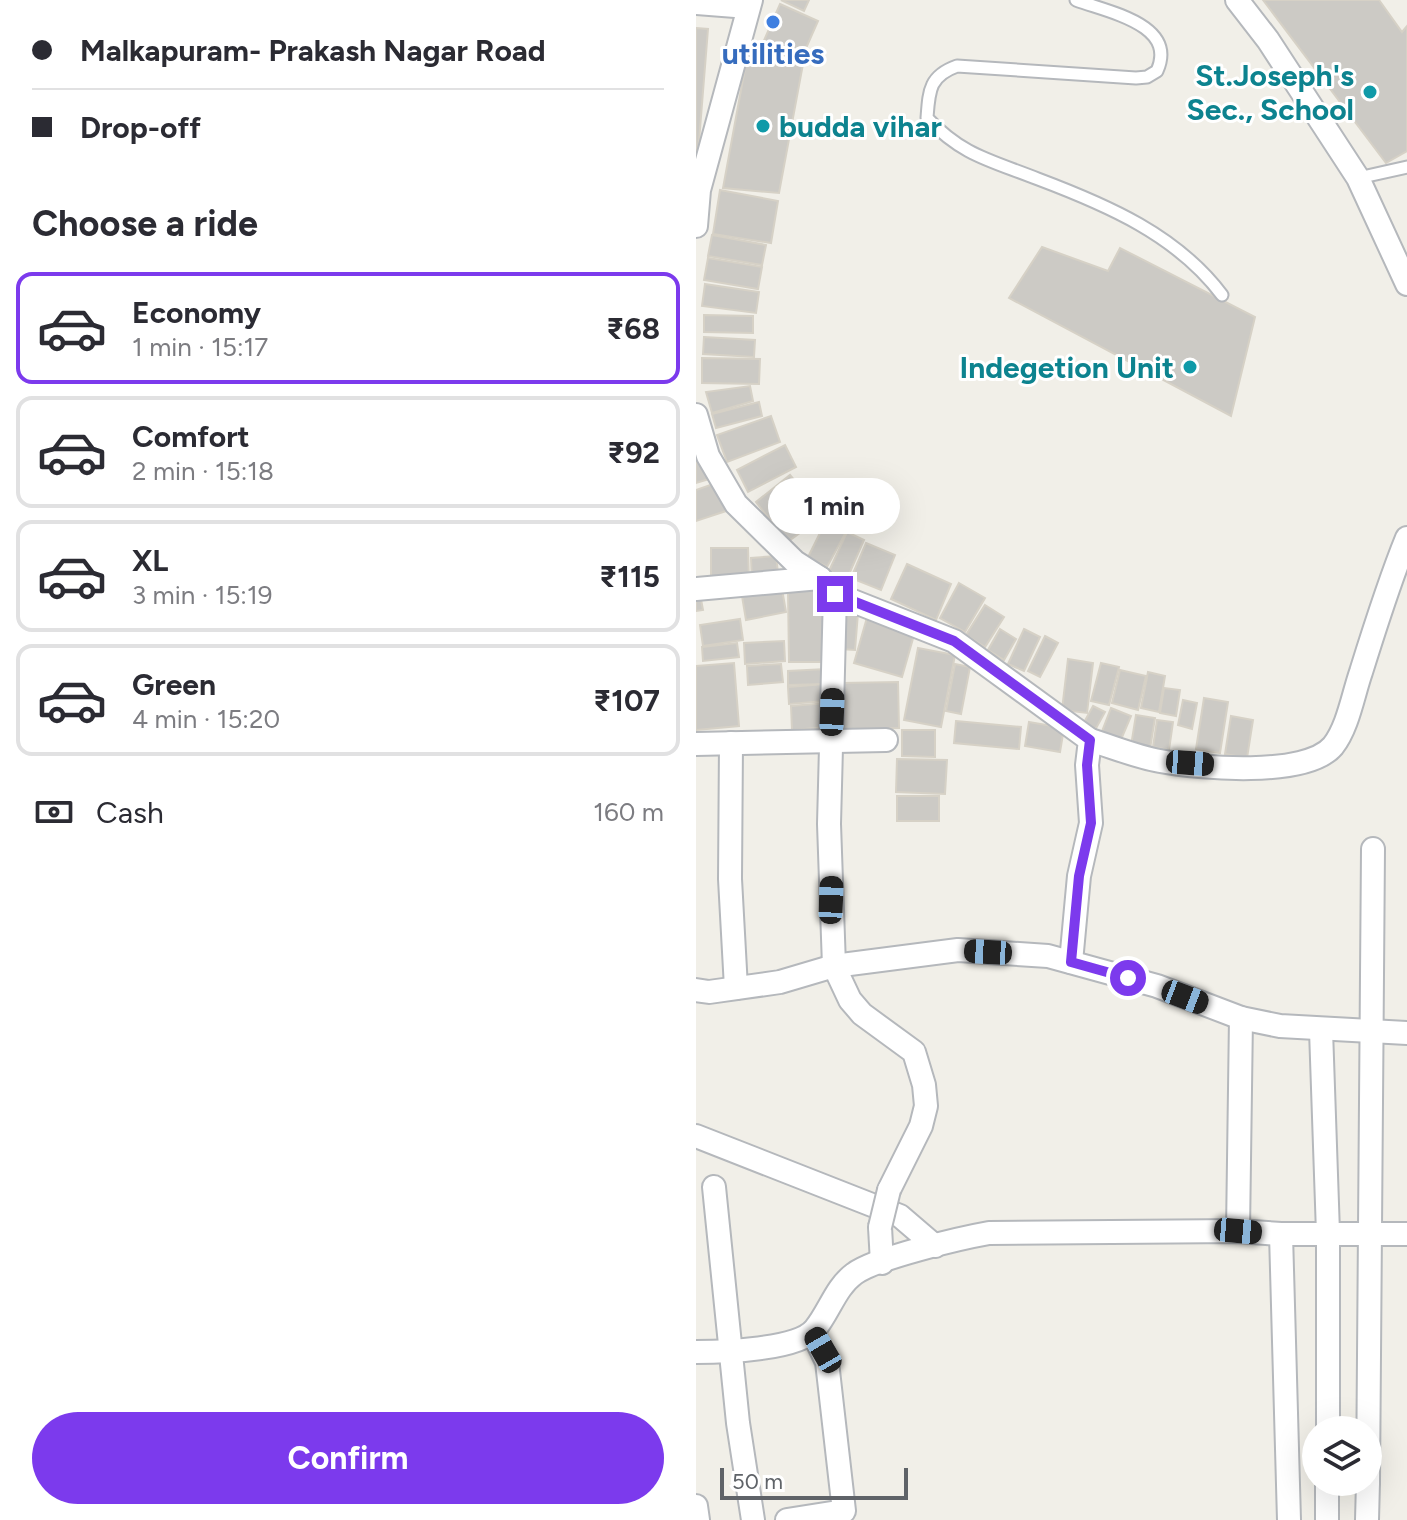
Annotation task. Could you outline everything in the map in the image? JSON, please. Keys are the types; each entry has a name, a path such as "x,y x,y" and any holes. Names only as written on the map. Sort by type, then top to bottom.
{"street":[{"path":"1237,0 1268,40 1358,178 1407,284"},
{"path":"696,3 749,4 699,178 696,226"},
{"path":"696,415 708,456 736,504 788,557 828,586 954,641 1090,740 1160,761 1249,768 1297,765 1323,755 1334,745 1345,721 1387,588 1407,538"},
{"path":"696,589 828,586"},
{"path":"828,586 829,824 834,966 850,1000 862,1014 904,1042 921,1066 926,1106 921,1126 889,1190 880,1227 882,1263"},
{"path":"696,744 886,740"},
{"path":"1071,962 1079,876 1091,823 1087,765 1090,740"},
{"path":"731,743 730,879 736,988"},
{"path":"1369,1416 1373,849"},
{"path":"696,990 780,982 834,966 958,950 1048,956 1157,986 1241,1018 1321,1030 1407,1033"},
{"path":"1238,1231 1241,1018"},
{"path":"1321,1030 1328,1233 1328,1416"},
{"path":"696,1136 900,1216 945,1242"},
{"path":"714,1187 753,1520"},
{"path":"696,1352 731,1352 798,1340 813,1333 851,1275 945,1242 989,1233 1238,1231 1407,1234"},
{"path":"1281,1234 1289,1520"},
{"path":"790,1520 844,1515 827,1362 813,1333"},
{"path":"1327,1496 1327,1520"},
{"path":"1367,1520 1368,1496"},
{"path":"696,1506 698,1520"}],"lane":[{"path":"1076,0 1136,23 1155,35 1160,45 1161,62 1157,71 1136,78 957,66 936,75 931,83 927,118 960,149 1079,194 1164,237 1204,272 1222,295"},
{"path":"1358,178 1407,167"}],"building":[{"path":"781,0 809,0 804,11"},
{"name":"St.Joseph's Sec., School","path":"1263,0 1379,0 1402,32 1407,26 1407,151 1386,163"},
{"path":"780,4 818,21 800,62 762,45"},
{"path":"696,28 708,29 698,154 696,154"},
{"name":"budda vihar","path":"748,52 803,64 779,193 723,188"},
{"path":"720,190 778,201 771,243 713,234"},
{"path":"712,235 766,245 762,265 708,256"},
{"name":"Indegetion Unit","path":"1042,247 1108,271 1120,248 1255,317 1231,416 1009,298"},
{"path":"708,258 762,267 758,289 704,280"},
{"path":"705,284 759,292 756,313 702,306"},
{"path":"704,315 753,316 753,333 704,332"},
{"path":"704,337 755,340 754,357 703,354"},
{"path":"702,358 760,359 759,384 702,383"},
{"path":"750,386 753,401 712,413 706,392"},
{"path":"759,402 762,416 716,428 712,414"},
{"path":"771,416 780,442 727,462 717,435"},
{"path":"785,445 796,467 748,492 737,470"},
{"path":"702,453 709,479 696,483 696,455"},
{"path":"790,475 805,493 770,520 756,502"},
{"path":"716,483 726,511 696,521 696,490"},
{"path":"809,496 823,516 786,543 772,523"},
{"path":"826,521 846,532 827,567 808,557"},
{"path":"847,532 864,540 847,579 829,571"},
{"path":"866,543 895,555 881,590 851,578"},
{"path":"711,548 748,548 749,582 711,582"},
{"path":"776,556 779,581 752,583 751,558"},
{"path":"907,564 951,584 936,620 891,599"},
{"path":"959,583 985,598 965,632 940,618"},
{"path":"782,589 786,612 746,620 742,596"},
{"path":"826,589 828,662 789,662 788,590"},
{"path":"700,594 703,610 696,611 696,595"},
{"path":"985,605 1004,617 985,647 966,635"},
{"path":"843,612 858,613 855,650 840,649"},
{"path":"868,614 916,628 902,677 854,663"},
{"path":"740,619 743,640 703,646 700,625"},
{"path":"1000,629 1016,639 1004,660 988,650"},
{"path":"1024,629 1040,637 1024,671 1008,664"},
{"path":"1045,636 1058,643 1040,677 1028,671"},
{"path":"784,641 785,661 745,664 744,643"},
{"path":"737,643 739,657 703,661 702,647"},
{"path":"918,648 955,655 941,727 904,720"},
{"path":"1068,659 1093,663 1087,713 1062,710"},
{"path":"734,663 739,726 696,730 696,666"},
{"path":"1101,663 1119,667 1109,705 1091,701"},
{"path":"781,664 783,682 748,685 747,666"},
{"path":"955,664 970,667 961,714 946,711"},
{"path":"826,669 827,684 788,685 788,671"},
{"path":"1120,670 1146,676 1138,710 1112,703"},
{"path":"1148,672 1165,676 1159,712 1141,708"},
{"path":"898,682 899,728 843,729 842,683"},
{"path":"825,684 826,701 789,704 788,687"},
{"path":"1164,688 1180,690 1176,716 1160,713"},
{"path":"1204,698 1228,702 1220,753 1196,749"},
{"path":"1183,700 1197,703 1192,729 1178,725"},
{"path":"827,703 828,727 792,730 791,706"},
{"path":"1093,706 1105,712 1094,732 1082,726"},
{"path":"1111,708 1131,716 1120,742 1101,734"},
{"path":"1136,715 1155,718 1149,755 1130,752"},
{"path":"1231,716 1253,720 1247,758 1225,754"},
{"path":"1157,720 1173,722 1169,750 1153,747"},
{"path":"956,721 1021,727 1019,749 954,743"},
{"path":"1029,722 1064,728 1060,752 1025,746"},
{"path":"902,730 935,730 935,757 902,756"},
{"path":"897,759 947,760 945,794 896,792"},
{"path":"897,796 939,796 939,821 897,821"}],"place":[{"name":"utilities","path":"773,22"},
{"name":"St.Joseph's Sec., School","path":"1370,92"},
{"name":"budda vihar","path":"763,126"},
{"name":"Indegetion Unit","path":"1190,367"}],"route":[{"path":"835,594 954,641 1090,740 1087,765 1091,823 1079,876 1071,962 1128,978"}]}
